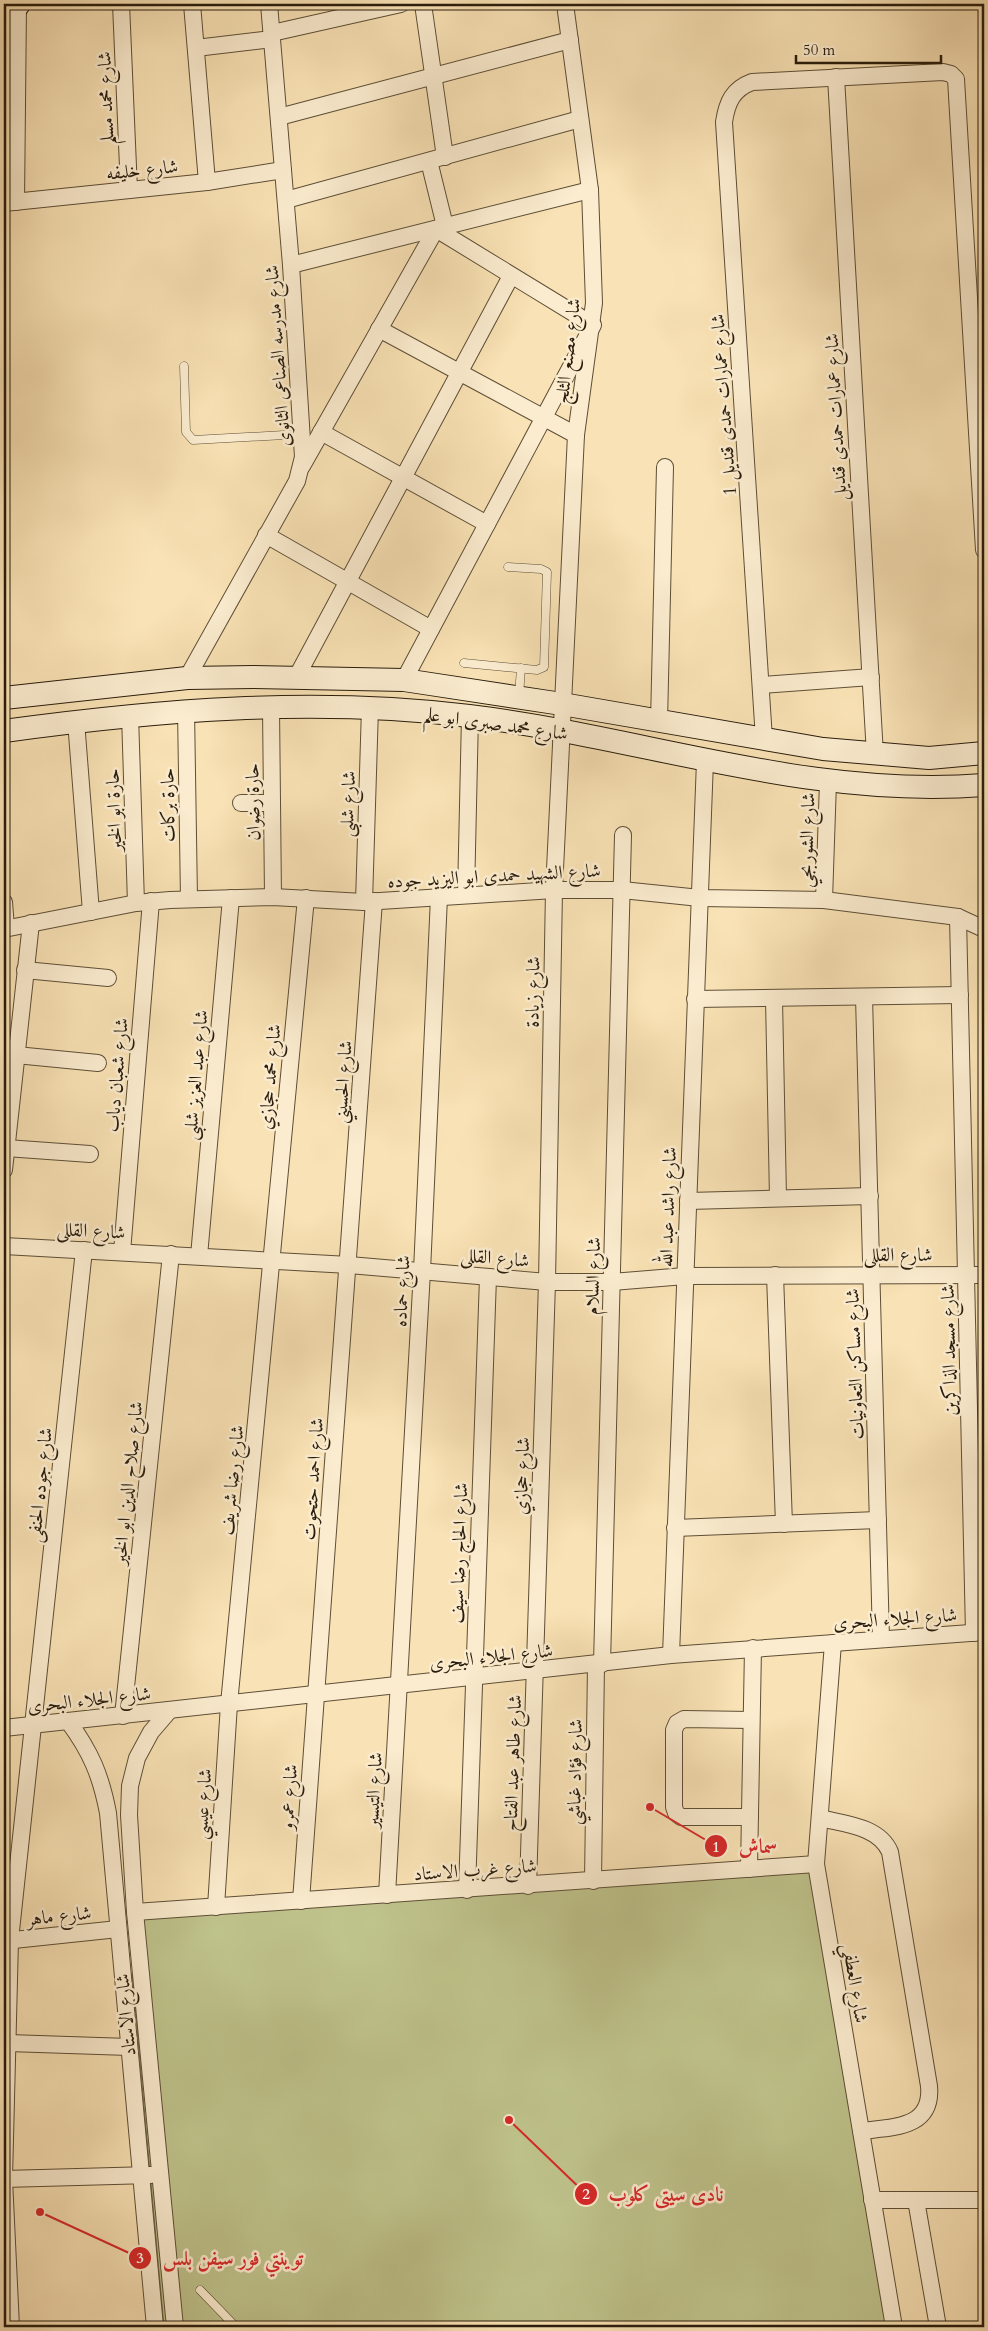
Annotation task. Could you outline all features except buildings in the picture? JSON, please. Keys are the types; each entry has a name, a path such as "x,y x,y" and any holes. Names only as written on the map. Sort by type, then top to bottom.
{"street":[{"name":"شارع محمد مسلم","path":"121,4 129,190"},
{"path":"192,4 208,182"},
{"name":"شارع مدرسه الصناعى الثانوى","path":"187,678 297,481 302,466 302,434 291,265 269,4"},
{"path":"196,48 272,36 401,4"},
{"path":"302,466 379,328 440,228 434,76 423,4"},
{"name":"شارع مصنع الثلج","path":"562,704 576,435 592,326 594,281 590,190 565,4"},
{"path":"4,24 18,5"},
{"path":"10,203 10,145 18,5"},
{"path":"279,117 570,40"},
{"path":"836,78 943,72 954,76 957,83 984,550"},
{"name":"شارع عمارات حمدى قنديل 1","path":"764,739 724,122 729,101 734,92 752,82 836,78"},
{"name":"شارع عمارات حمدى قنديل","path":"836,78 875,755"},
{"path":"286,200 580,119"},
{"name":"شارع خليفه","path":"10,203 208,182 283,170"},
{"path":"291,265 590,190"},
{"path":"404,680 592,326 511,276 440,228"},
{"path":"296,678 511,276"},
{"path":"379,328 576,435"},
{"path":"321,432 487,524"},
{"path":"660,722 665,467"},
{"path":"266,535 431,629"},
{"path":"761,686 870,677"},
{"name":"شارع محمد صبرى ابو علم","path":"4,698 187,678 404,680 562,704 823,750 929,758 984,753"},
{"name":"شارع زيادة","path":"547,1282 554,890 562,704"},
{"name":"شارع محمد صبرى ابو علم","path":"4,731 76,721 186,710 270,707 370,708 470,716 561,731 705,761 828,782 900,788 984,785"},
{"name":"حارة رضوان","path":"270,707 273,897"},
{"name":"شارع شلبى","path":"369,902 370,708"},
{"name":"حارة بركات","path":"186,710 189,899"},
{"name":"حارة ابو الخير","path":"130,715 143,902"},
{"path":"466,895 470,716"},
{"path":"76,721 91,912"},
{"name":"شارع راشد عبد الله","path":"671,1655 705,761"},
{"name":"شارع الشوربجي","path":"824,900 828,782"},
{"path":"241,803 272,803"},
{"name":"شارع السلام","path":"599,1664 612,1282 623,835"},
{"name":"شارع الشهيد حمدى ابو اليزيد جوده","path":"5,928 143,902 189,899 273,897 369,902 554,890 622,890 700,898 824,900 958,917 984,929"},
{"name":"شارع حماده","path":"399,1687 422,1271 439,897"},
{"name":"شارع عبد العزيز شلبى","path":"199,1256 231,898"},
{"name":"شارع محمد حجازي","path":"272,1260 306,898"},
{"path":"4,902 5,928"},
{"name":"شارع شعبان دياب","path":"122,1252 143,902"},
{"name":"شارع الحسيني","path":"349,1265 369,902"},
{"name":"شارع مسجد الذاكرين","path":"958,917 979,1632"},
{"path":"4,1170 30,923"},
{"path":"25,970 108,978"},
{"path":"696,999 960,995"},
{"name":"شارع مساكن التعاونيات","path":"864,997 882,1639"},
{"path":"774,999 778,1198"},
{"path":"16,1055 98,1063"},
{"path":"6,1148 90,1154"},
{"path":"688,1201 870,1196"},
{"name":"شارع القللى","path":"4,1246 349,1265 547,1282 612,1282 684,1276 984,1275"},
{"name":"شارع جوده الحنفى","path":"11,2327 4,2179 8,2044 7,1940 34,1725 84,1250"},
{"name":"شارع صلاح الدين ابو الخير","path":"123,1716 171,1254"},
{"name":"شارع رضا شريف","path":"229,1704 272,1260"},
{"name":"شارع احمد حتحوت","path":"316,1695 349,1265"},
{"path":"775,1275 784,1524"},
{"name":"شارع الحاج رضا سيف","path":"467,1890 488,1277"},
{"name":"شارع حجازي","path":"535,1671 547,1282"},
{"path":"675,1528 878,1520"},
{"name":"شارع الجلاء البحرى","path":"4,1728 399,1687 671,1655 979,1632"},
{"name":"شارع العطفي","path":"832,1643 816,1864 894,2327"},
{"path":"749,1869 753,1648"},
{"name":"شارع فؤاد غباشي","path":"593,1881 599,1664"},
{"name":"شارع طاهر عبد الفتاح","path":"528,1886 535,1671"},
{"name":"شارع التيسير","path":"387,1895 399,1687"},
{"name":"شارع عمرو","path":"301,1901 316,1695"},
{"name":"شارع عيسي","path":"216,1907 229,1704"},
{"name":"شارع الاستاد","path":"170,1710 150,1732 137,1758 130,1786 135,1912 174,2327"},
{"path":"750,1817 681,1817 676,1813 674,1807 674,1730 677,1723 684,1719 752,1720"},
{"name":"شارع الاستاد","path":"68,1721 91,1754 99,1773 108,1813 155,2327"},
{"path":"820,1818 871,1832 883,1839 890,1852 929,2086 930,2096 927,2105 915,2121 906,2125 861,2132"},
{"path":"111,1847 121,1844 131,1846"},
{"name":"شارع غرب الاستاد","path":"135,1912 528,1886 816,1864"},
{"name":"شارع ماهر","path":"7,1940 118,1929"},
{"path":"8,2044 129,2047"},
{"path":"4,2179 160,2175"},
{"path":"872,2200 984,2200"},
{"path":"916,2200 938,2327"}],"lane":[{"path":"184,366 186,432 193,440 302,434"},
{"path":"464,663 541,669 545,664 547,572 541,569 508,567"},
{"path":"518,697 522,668"},
{"path":"200,2290 236,2327"}],"green space":[{"path":"816,1864 895,2327 164,2327 132,1973 141,1973 135,1912"}],"place":[{"name":"سماش","path":"650,1807"},
{"name":"نادى سيتى كلوب","path":"509,2120"},
{"name":"توينتي فور سيفن بلس","path":"40,2212"}]}
